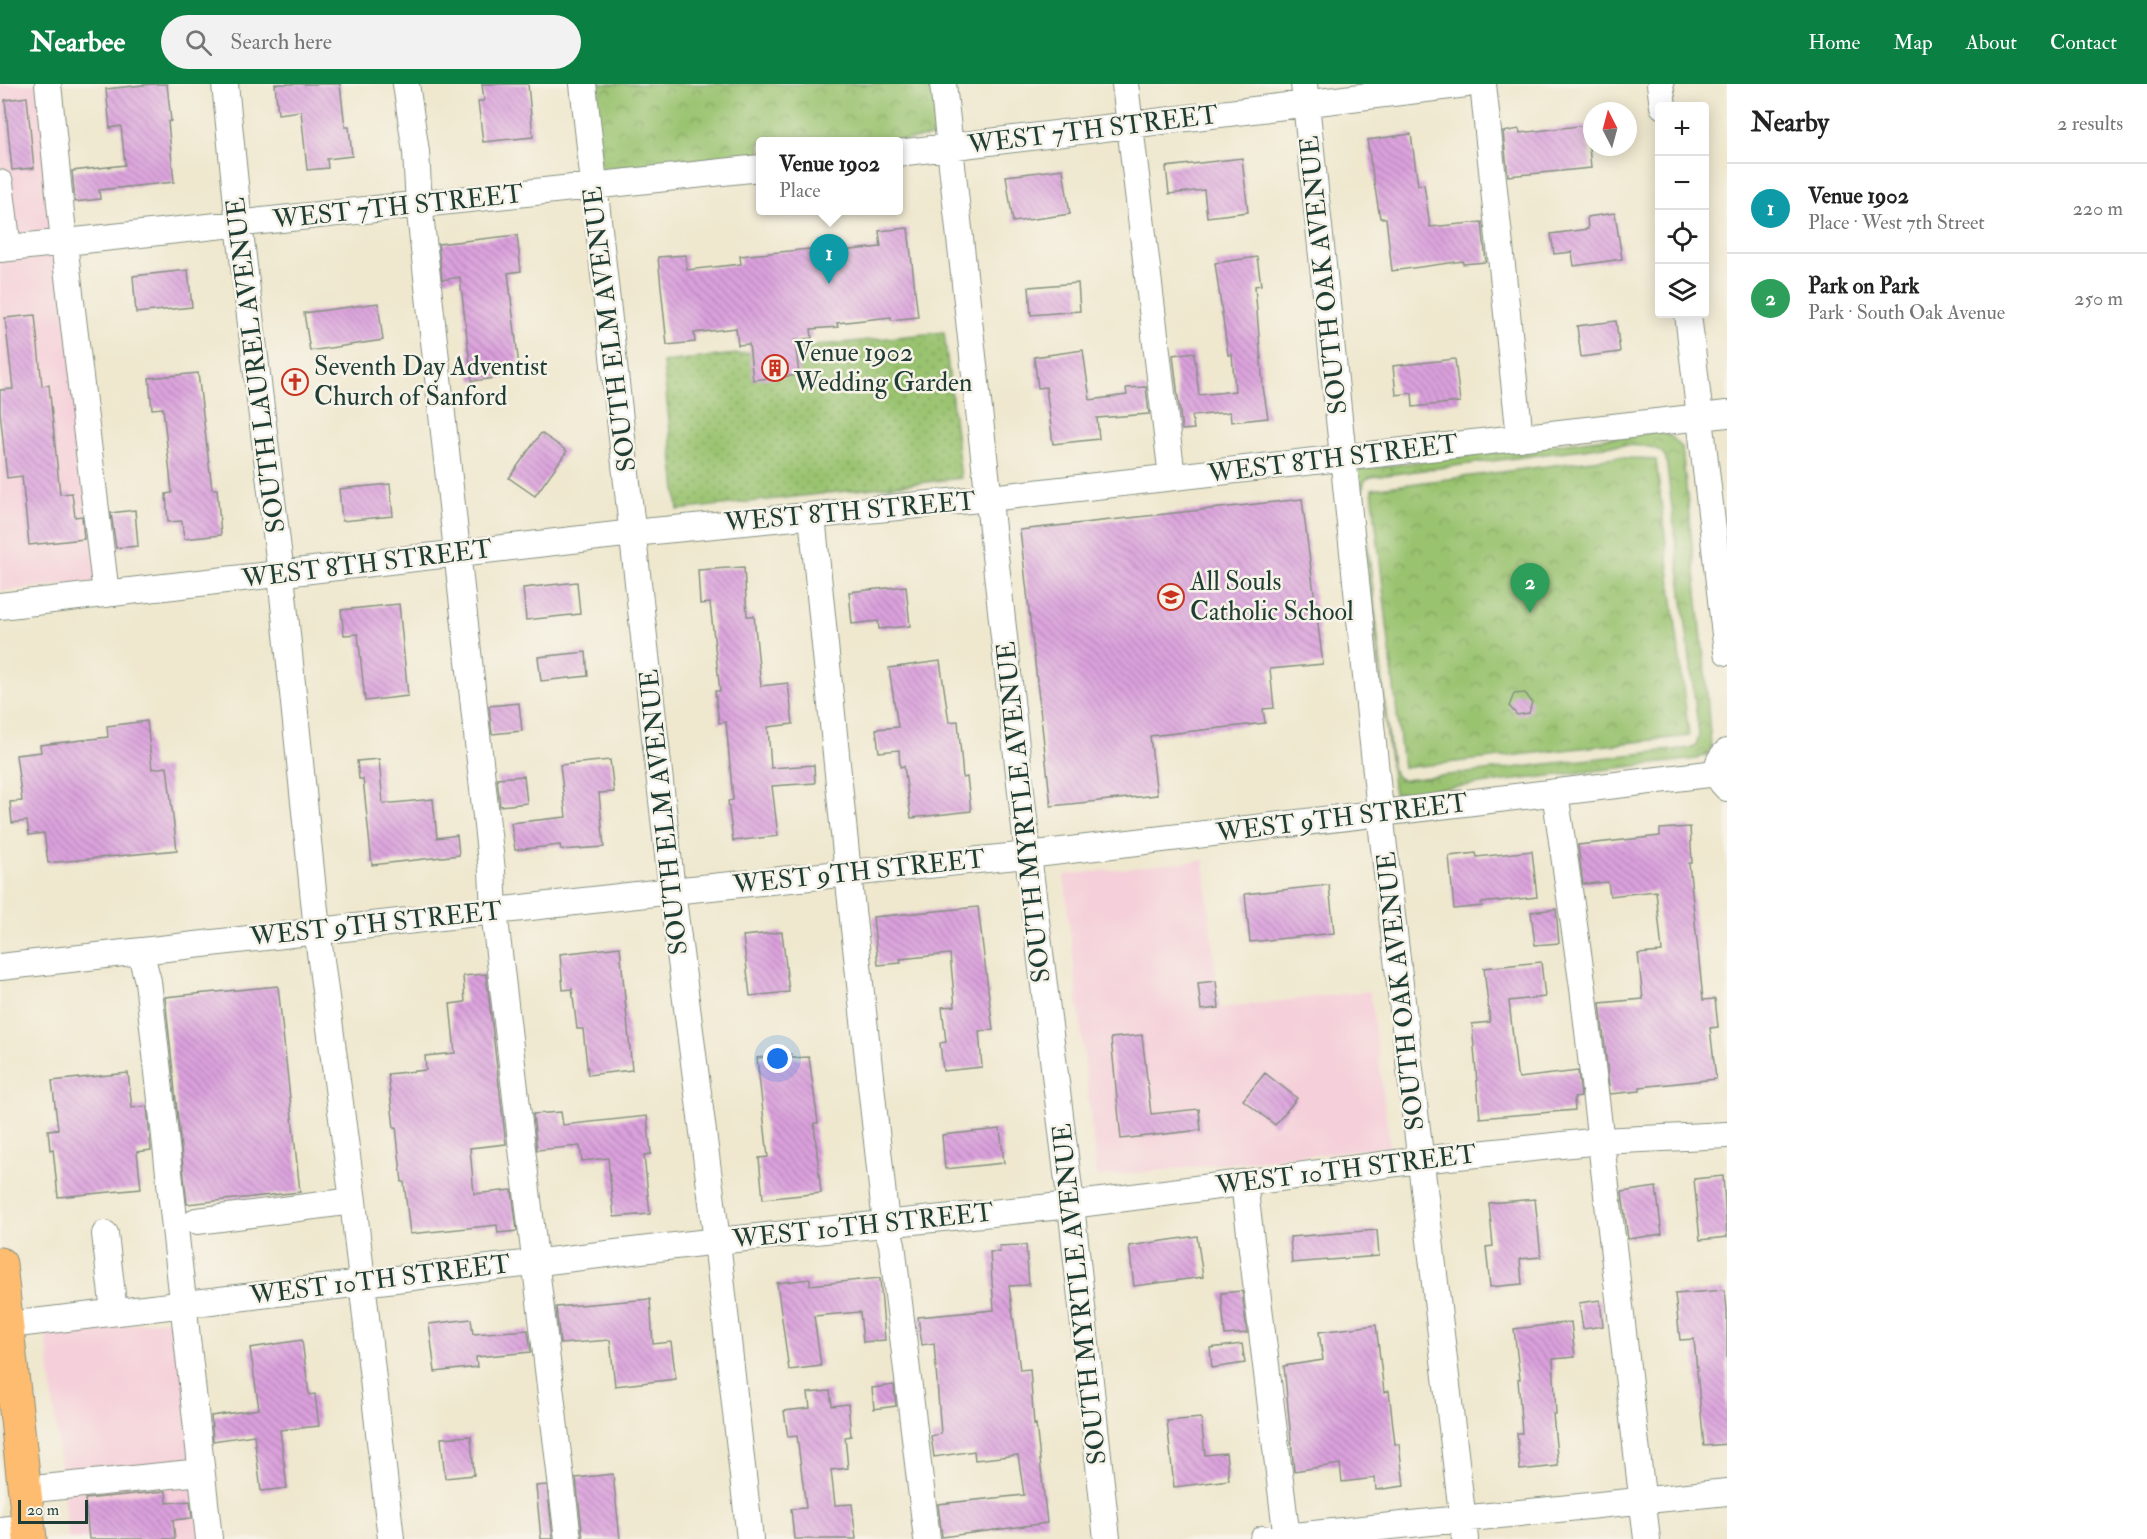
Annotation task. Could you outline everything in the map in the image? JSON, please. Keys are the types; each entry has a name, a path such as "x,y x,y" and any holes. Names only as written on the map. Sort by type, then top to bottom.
{"main road":[{"path":"0,1264 3,1325 24,1490 20,1532"}],"street":[{"path":"48,84 64,243 106,594"},
{"name":"SOUTH LAUREL AVENUE","path":"225,84 239,224 281,575 317,930 353,1201 391,1539"},
{"path":"406,84 416,152 419,204 492,871 494,911 568,1539"},
{"name":"SOUTH ELM AVENUE","path":"583,84 672,891 717,1241 750,1539"},
{"name":"SOUTH MYRTLE AVENUE","path":"944,84 1028,855 1071,1205 1107,1539"},
{"path":"1125,84 1172,477"},
{"name":"WEST 7TH STREET","path":"903,153 1130,125 1306,93 1467,84"},
{"path":"1484,84 1520,438"},
{"path":"1660,84 1662,102"},
{"name":"SOUTH OAK AVENUE","path":"1306,93 1381,813 1463,1528"},
{"name":"WEST 7TH STREET","path":"4,249 756,168"},
{"path":"0,183 4,249"},
{"path":"1688,318 1727,652"},
{"name":"WEST 8TH STREET","path":"0,606 633,533 990,498 1727,414"},
{"path":"812,516 886,1224 892,1244 927,1539"},
{"name":"WEST 9TH STREET","path":"0,967 672,891 1028,855 1724,771"},
{"path":"1556,792 1582,988 1647,1539"},
{"path":"140,951 149,993 209,1539"},
{"name":"WEST 10TH STREET","path":"3,1325 717,1241 1071,1205 1420,1160 1600,1141 1727,1135"},
{"path":"1245,1183 1279,1538 1463,1528 1643,1500 1727,1492"},
{"path":"197,1221 353,1201"},
{"path":"105,1234 114,1312"},
{"path":"24,1490 201,1472"}],"shaded area":[{"path":"0,84 39,84 57,230 0,237"},
{"path":"61,250 98,582 0,591 0,258"},
{"path":"1204,860 1219,1008 1370,991 1390,1147 1097,1177 1064,875"},
{"path":"184,1318 211,1539 68,1539 46,1334"}],"green space":[{"path":"593,84 934,84 940,136 903,140 903,137 756,137 756,154 601,169"},
{"path":"944,332 961,478 678,510 663,362"},
{"path":"1660,431 1673,438 1682,448 1705,669 1711,747 1708,754 1696,759 1394,794 1356,470","holes":["1614,445 1651,447 1657,449 1666,458 1699,735 1696,745 1690,748 1404,780 1398,778 1392,769 1362,490 1365,480 1371,477"]},
{"path":"1615,457 1656,460 1689,736 1403,768 1372,489"}],"building":[{"path":"167,84 174,182 99,190 100,199 75,202 72,171 125,165 121,126 110,128 106,89"},
{"path":"275,84 340,84 345,127 349,127 352,156 327,159 328,168 307,170 301,111 278,114"},
{"path":"482,84 528,84 533,137 483,142 478,101 484,101"},
{"path":"27,97 34,168 12,170 5,100"},
{"path":"1583,125 1583,156 1590,156 1591,168 1508,176 1503,132 1519,129 1520,133"},
{"path":"1411,134 1418,185 1424,184 1430,227 1482,222 1486,262 1463,264 1463,261 1392,271 1386,218 1380,218 1367,140"},
{"path":"1242,158 1248,212 1207,217 1204,190 1169,194 1166,167"},
{"path":"1063,169 1070,214 1013,222 1006,176"},
{"path":"1615,213 1622,259 1574,266 1572,252 1554,254 1551,234 1588,229 1587,217"},
{"path":"908,228 918,317 891,320 891,317 837,323 838,327 811,329 812,338 795,340 799,375 753,380 749,344 738,345 736,328 694,333 695,342 667,345 658,257 686,255 687,270 741,264 740,256 829,247 830,252 881,247 879,231"},
{"path":"517,235 521,271 508,273 520,375 472,381 460,277 442,280 438,244"},
{"path":"1257,257 1261,285 1255,286 1263,387 1268,418 1231,422 1230,412 1192,416 1194,429 1182,430 1173,355 1194,352 1199,395 1235,391 1232,354 1228,355 1215,263"},
{"path":"188,270 192,307 136,313 133,276"},
{"path":"1078,283 1080,311 1031,315 1029,287"},
{"path":"378,303 383,340 310,351 304,313"},
{"path":"35,315 42,386 49,385 60,494 72,493 75,517 82,516 84,539 29,545 22,476 7,478 0,390 13,389 5,318"},
{"path":"1616,321 1620,352 1581,357 1577,326"},
{"path":"1083,350 1090,400 1127,395 1126,388 1146,387 1149,414 1097,418 1099,439 1053,444 1046,387 1038,388 1034,357"},
{"path":"1455,359 1460,402 1413,407 1412,393 1396,395 1393,366"},
{"path":"198,373 212,489 217,489 221,535 184,539 182,521 168,522 166,494 172,493 163,408 152,409 149,378"},
{"path":"541,433 567,451 535,496 509,478"},
{"path":"390,484 393,516 342,521 339,489"},
{"name":"All Souls Catholic School","path":"1302,499 1323,664 1270,669 1274,708 1263,709 1265,723 1150,736 1157,795 1051,806 1020,530"},
{"path":"135,510 138,546 116,548 111,513"},
{"path":"744,567 747,616 754,616 761,686 788,683 793,724 768,727 771,768 814,765 815,783 772,786 778,836 733,841 728,801 733,800 726,722 719,723 715,691 720,691 710,603 700,604 698,570"},
{"path":"577,582 580,614 526,620 523,588"},
{"path":"906,586 910,626 879,629 878,621 852,624 849,592"},
{"path":"399,604 408,696 365,701 358,634 344,635 341,610"},
{"path":"586,652 588,676 541,681 538,657"},
{"path":"940,661 949,722 958,721 963,778 967,777 971,811 911,818 904,766 900,767 899,750 879,752 876,729 898,727 889,668"},
{"path":"1525,693 1532,702 1529,713 1517,715 1509,706 1514,694"},
{"path":"519,703 522,731 492,734 489,706"},
{"path":"147,721 152,769 167,767 177,850 48,863 44,833 29,835 27,821 12,823 10,802 22,801 16,755 41,752 40,745 108,737 107,726"},
{"path":"379,759 383,804 433,799 437,838 457,835 459,855 372,865 363,779 359,779 357,761"},
{"path":"610,760 614,792 599,793 604,847 561,850 560,845 515,850 511,823 566,817 560,765"},
{"path":"524,776 527,803 500,806 497,778"},
{"path":"1690,827 1692,863 1689,863 1703,1000 1715,999 1718,1027 1710,1028 1716,1079 1640,1087 1640,1091 1610,1094 1600,1003 1643,999 1638,954 1662,952 1656,891 1610,896 1608,882 1583,884 1578,845 1660,836 1660,829"},
{"path":"1532,851 1537,897 1481,903 1482,906 1454,909 1449,856 1476,853 1477,857"},
{"path":"1329,885 1334,933 1250,942 1245,894"},
{"path":"978,907 993,1030 979,1031 982,1067 943,1071 940,1043 946,1042 942,1007 955,1006 950,954 900,959 901,963 878,965 873,917"},
{"path":"1556,909 1559,943 1535,945 1531,912"},
{"path":"782,932 789,992 750,996 743,936"},
{"path":"620,947 632,1070 588,1075 583,1029 577,1029 572,989 563,990 560,954"},
{"path":"1541,962 1545,997 1509,1001 1517,1074 1519,1078 1578,1071 1581,1097 1574,1098 1575,1110 1480,1118 1472,1024 1490,1022 1484,968"},
{"path":"486,974 506,1144 470,1148 474,1194 512,1190 517,1231 498,1233 497,1225 410,1234 388,1074 426,1070 425,1056 455,1053 450,1004 465,1002 463,976"},
{"path":"1216,981 1219,1008 1201,1010 1198,983"},
{"path":"278,986 300,1192 187,1204 165,997"},
{"path":"1142,1035 1151,1114 1199,1109 1201,1130 1121,1139 1111,1038"},
{"path":"791,1054 791,1058 809,1057 818,1123 814,1123 821,1193 763,1199 759,1158 768,1157 757,1058"},
{"path":"128,1073 132,1108 147,1106 151,1150 137,1152 141,1189 58,1197 53,1149 50,1150 48,1130 58,1129 52,1081"},
{"path":"1265,1073 1297,1098 1275,1125 1243,1100"},
{"path":"561,1112 563,1125 647,1116 651,1154 644,1155 650,1214 614,1217 608,1158 582,1161 580,1146 537,1150 533,1114"},
{"path":"1000,1129 1004,1163 945,1169 942,1135"},
{"path":"1723,1176 1727,1237 1700,1240 1694,1179"},
{"path":"1656,1187 1662,1234 1628,1239 1622,1192"},
{"path":"1535,1199 1541,1257 1520,1259 1522,1284 1490,1287 1486,1247 1493,1246 1489,1203"},
{"path":"1377,1230 1379,1256 1292,1263 1290,1237"},
{"path":"1197,1236 1203,1277 1134,1286 1129,1246"},
{"path":"1026,1245 1029,1285 1009,1286 1020,1370 1030,1369 1034,1425 1036,1424 1047,1523 942,1537 938,1504 1024,1495 1018,1455 975,1460 974,1451 934,1457 931,1436 941,1434 934,1343 922,1345 918,1317 994,1310 990,1252 1000,1252 999,1246"},
{"path":"880,1278 885,1340 863,1342 860,1312 814,1316 821,1366 789,1370 777,1283 810,1279 810,1285"},
{"path":"1725,1290 1727,1444 1704,1446 1694,1339 1680,1340 1675,1294"},
{"path":"1242,1291 1247,1333 1225,1335 1221,1293"},
{"path":"650,1299 653,1344 671,1342 676,1379 615,1386 610,1340 560,1344 556,1307"},
{"path":"1600,1300 1603,1326 1583,1329 1579,1303"},
{"path":"471,1319 473,1334 528,1330 531,1352 476,1357 477,1367 435,1372 429,1324"},
{"path":"1571,1322 1575,1357 1553,1359 1556,1414 1553,1414 1558,1466 1520,1470 1517,1433 1522,1433 1518,1379 1520,1379 1514,1329"},
{"path":"1376,1325 1384,1392 1389,1391 1395,1444 1399,1444 1404,1486 1376,1490 1375,1478 1342,1482 1340,1464 1294,1471 1284,1366 1323,1360 1319,1332"},
{"path":"302,1340 309,1395 315,1394 319,1426 280,1430 287,1488 261,1491 254,1435 213,1441 211,1416 259,1409 250,1348"},
{"path":"1242,1344 1245,1363 1212,1368 1210,1348"},
{"path":"894,1385 896,1406 874,1409 872,1388"},
{"path":"830,1391 832,1406 848,1404 851,1436 845,1437 848,1468 831,1470 835,1505 852,1504 856,1539 794,1539 791,1509 806,1508 797,1436 788,1437 784,1411 810,1408 808,1393"},
{"path":"1201,1418 1205,1455 1226,1453 1229,1480 1174,1487 1167,1421"},
{"path":"471,1436 474,1475 445,1478 441,1438"},
{"path":"613,1474 620,1539 583,1539 576,1478"},
{"path":"547,1485 553,1539 541,1539 536,1486"},
{"path":"166,1491 167,1503 190,1501 192,1518 173,1520 175,1539 89,1539 85,1499"}],"place":[{"name":"Venue 1902","path":"829,284"},
{"name":"Venue 1902 Wedding Garden","path":"775,368"},
{"name":"Seventh Day Adventist Church of Sanford","path":"295,382"},
{"name":"All Souls Catholic School","path":"1171,597"},
{"name":"Park on Park","path":"1530,613"}]}
